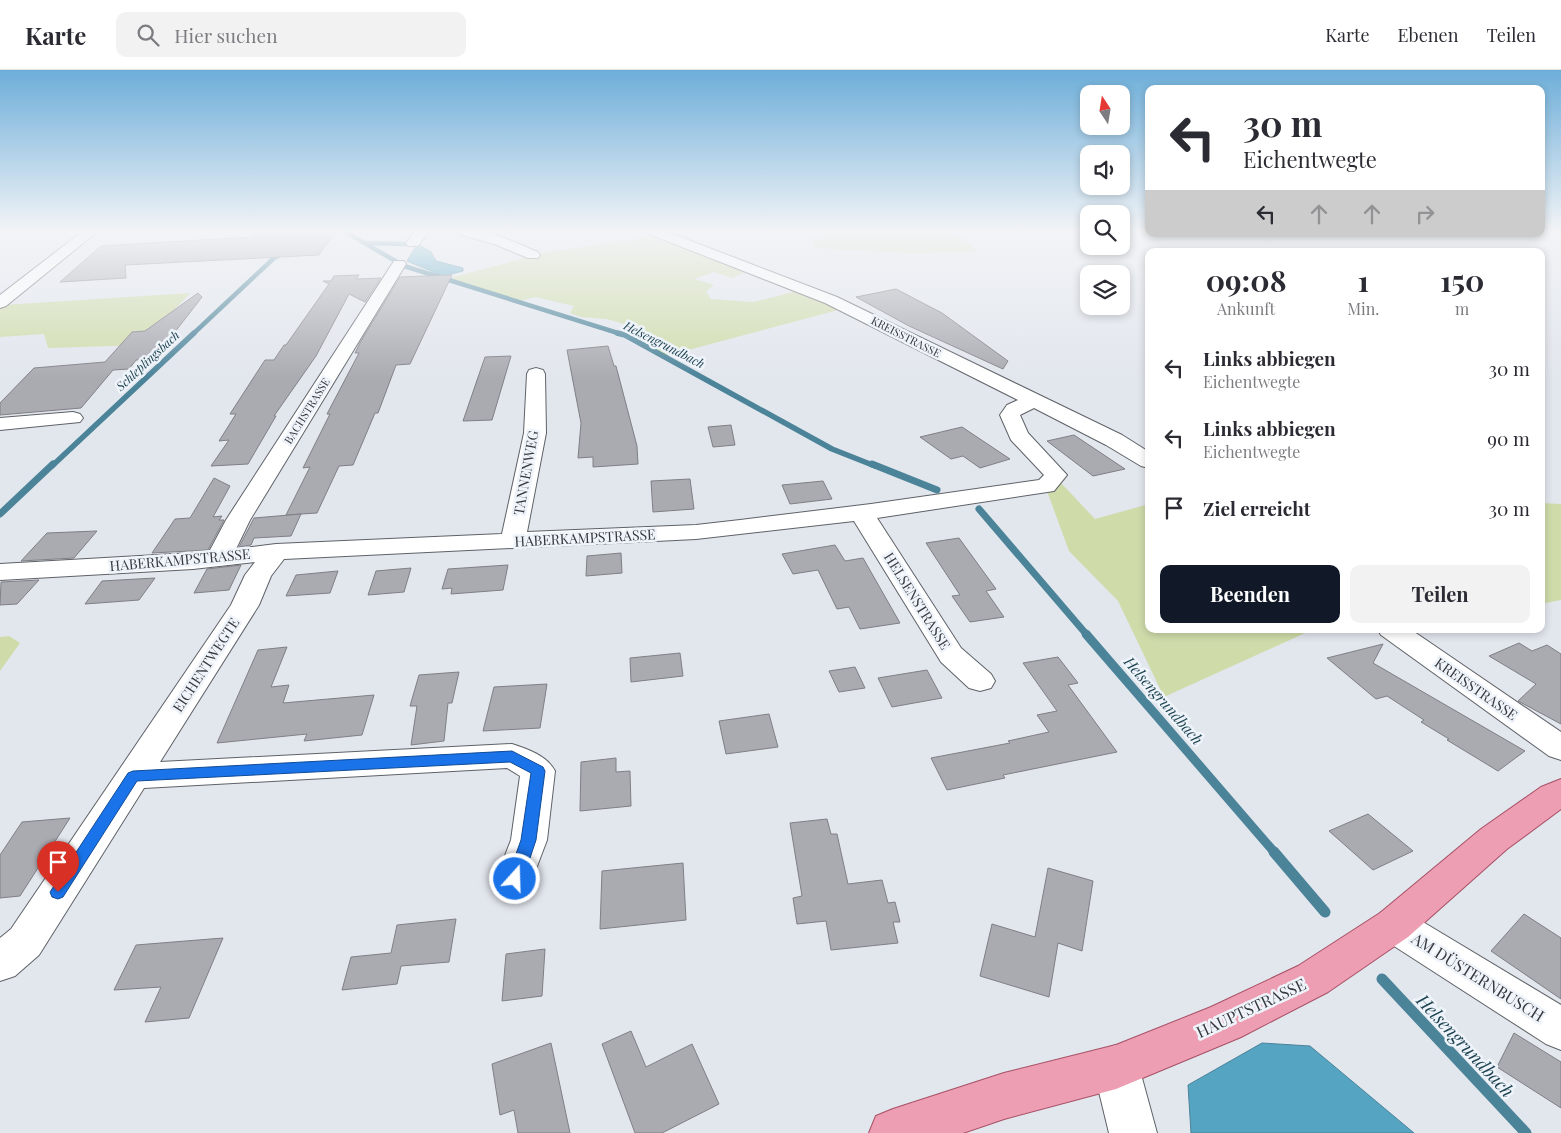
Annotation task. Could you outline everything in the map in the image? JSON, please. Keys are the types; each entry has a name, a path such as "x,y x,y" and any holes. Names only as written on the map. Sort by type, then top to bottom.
{"main road":[{"name":"HAUPTSTRASSE","path":"893,1133 1004,1096 1116,1067 1226,1022 1313,979 1394,925 1494,839 1561,792"}],"street":[{"path":"0,303 28,281"},
{"name":"BACHSTRASSE","path":"218,558 238,520 389,281"},
{"name":"KREISSTRASSE","path":"782,281 831,300 1114,440 1145,459"},
{"name":"TANNENWEG","path":"513,541 535,433 536,374"},
{"name":"HABERKAMPSTRASSE","path":"0,572 193,562 276,552 696,532 760,527 862,514 1046,486 1056,475 1019,435 1010,415 1014,409 1034,401"},
{"path":"0,424 73,418"},
{"name":"HELSENSTRASSE","path":"862,514 951,655 980,681"},
{"name":"EICHENTWEGTE","path":"0,963 26,942 245,606 258,575 276,552"},
{"name":"KREISSTRASSE","path":"1397,633 1561,748"},
{"path":"133,776 512,756 538,771 529,840 515,879"},
{"name":"AM DÜSTERNBUSCH","path":"1394,925 1561,1029"},
{"path":"1116,1067 1133,1133"}],"green space":[{"path":"452,281 699,281 714,285 706,291 711,299 754,302 797,291 838,310 662,357 641,329 607,319 581,317 570,313 574,306 536,297 514,302"},
{"path":"190,293 142,345 48,348 44,334 0,337 0,307 3,305"},
{"path":"1061,483 1095,519 1145,505 1145,633 1305,633 1164,697 1118,601 1069,551 1047,491"},
{"path":"1545,503 1561,504 1561,600 1545,603"},
{"path":"9,636 20,643 0,671 0,637"}],"water":[{"path":"1262,1043 1310,1046 1414,1133 1191,1133 1188,1085"}],"building":[{"path":"323,281 379,281 365,302 349,294 316,356 274,416 276,416 248,464 211,466 229,440 219,441 236,414 230,414 265,360 274,360 329,284"},
{"path":"398,281 449,281 410,364 396,365 378,413 375,413 353,465 339,466 317,513 286,515 310,467 303,468 330,414 327,414 359,353 355,353"},
{"path":"896,289 942,313 1008,361 1003,369 909,326 856,297"},
{"path":"198,293 202,297 154,359 136,360 129,369 113,370 81,408 0,415 0,403 34,368 105,362 132,332 145,331"},
{"path":"608,346 614,366 616,366 637,446 638,464 593,467 593,457 578,458 581,423 567,350"},
{"path":"511,356 492,420 463,421 485,357"},
{"path":"731,425 735,445 713,447 708,427"},
{"path":"962,427 1010,459 980,468 963,456 951,459 920,437"},
{"path":"1074,435 1125,469 1093,476 1047,441"},
{"path":"214,478 230,486 213,517 222,516 219,520 224,520 208,550 152,553 175,519 190,518"},
{"path":"690,479 694,509 653,512 651,481"},
{"path":"823,481 832,499 790,504 782,485"},
{"path":"301,514 291,536 254,538 251,545 239,547 254,518"},
{"path":"97,531 74,558 21,561 47,533"},
{"path":"959,538 996,589 986,591 1004,617 970,622 952,596 960,595 926,543"},
{"path":"835,545 845,561 863,558 900,623 860,629 849,607 837,609 818,570 793,574 782,554"},
{"path":"621,553 622,573 586,576 587,556"},
{"path":"241,565 229,590 194,593 207,569"},
{"path":"508,565 503,590 451,594 452,588 442,589 448,569"},
{"path":"411,568 404,592 368,595 376,571"},
{"path":"338,571 330,593 286,596 296,575"},
{"path":"155,578 139,600 85,604 102,581"},
{"path":"39,580 17,604 0,605 1,582"},
{"path":"1519,643 1532,651 1547,645 1561,654 1561,724 1518,701 1536,684 1489,656"},
{"path":"1383,644 1373,663 1525,751 1498,771 1447,740 1449,739 1421,722 1424,720 1387,696 1376,699 1327,658"},
{"path":"287,647 271,687 289,685 283,703 374,695 362,735 304,741 307,734 217,743 258,650"},
{"path":"680,653 683,676 631,682 630,658"},
{"path":"1058,657 1078,683 1068,685 1117,752 1003,775 1005,778 947,790 931,758 1010,743 1008,741 1049,732 1037,715 1057,711 1023,663"},
{"path":"855,667 865,688 839,692 829,671"},
{"path":"927,670 942,698 892,707 878,678"},
{"path":"459,672 452,703 448,703 444,741 411,745 417,706 410,706 419,675"},
{"path":"547,684 540,728 483,731 494,687"},
{"path":"769,714 778,747 726,754 719,721"},
{"path":"616,758 616,772 630,771 631,806 580,811 581,762"},
{"path":"1368,814 1413,851 1373,870 1329,831"},
{"path":"70,818 20,896 0,898 0,855 22,822"},
{"path":"827,819 831,834 837,834 848,884 882,880 888,903 895,902 900,922 893,922 898,943 831,950 826,921 797,924 793,898 802,896 790,823"},
{"path":"683,863 686,920 600,929 602,871"},
{"path":"1048,868 1093,881 1082,951 1058,943 1049,997 980,976 992,924 1035,937"},
{"path":"1524,914 1561,938 1561,999 1491,951"},
{"path":"456,919 449,962 401,966 397,984 342,990 351,957 391,953 397,925"},
{"path":"223,938 189,1018 145,1022 161,987 114,990 136,945"},
{"path":"545,949 542,996 502,1001 506,954"},
{"path":"631,1031 646,1067 692,1044 719,1104 662,1133 635,1133 602,1044"},
{"path":"1514,1033 1561,1062 1561,1108 1497,1067"},
{"path":"551,1043 570,1133 518,1133 514,1110 500,1115 492,1064"}],"waterway":[{"name":"Schleplingsbach","path":"193,334 250,281"},
{"name":"Helsengrundbach","path":"451,281 621,334"},
{"name":"Schleplingsbach","path":"52,466 194,333"},
{"name":"Helsengrundbach","path":"617,333 621,334"},
{"name":"Helsengrundbach","path":"621,334 832,449 875,466"},
{"name":"Schleplingsbach","path":"0,514 53,464"},
{"name":"Helsengrundbach","path":"872,464 937,490"},
{"name":"Helsengrundbach","path":"979,509 1087,635"},
{"name":"Helsengrundbach","path":"1086,634 1275,853"},
{"name":"Helsengrundbach","path":"1274,852 1325,912"},
{"name":"Helsengrundbach","path":"1382,979 1526,1133"}],"route":[{"path":"58,892 133,776 512,756 538,771 529,840 515,879"}]}
